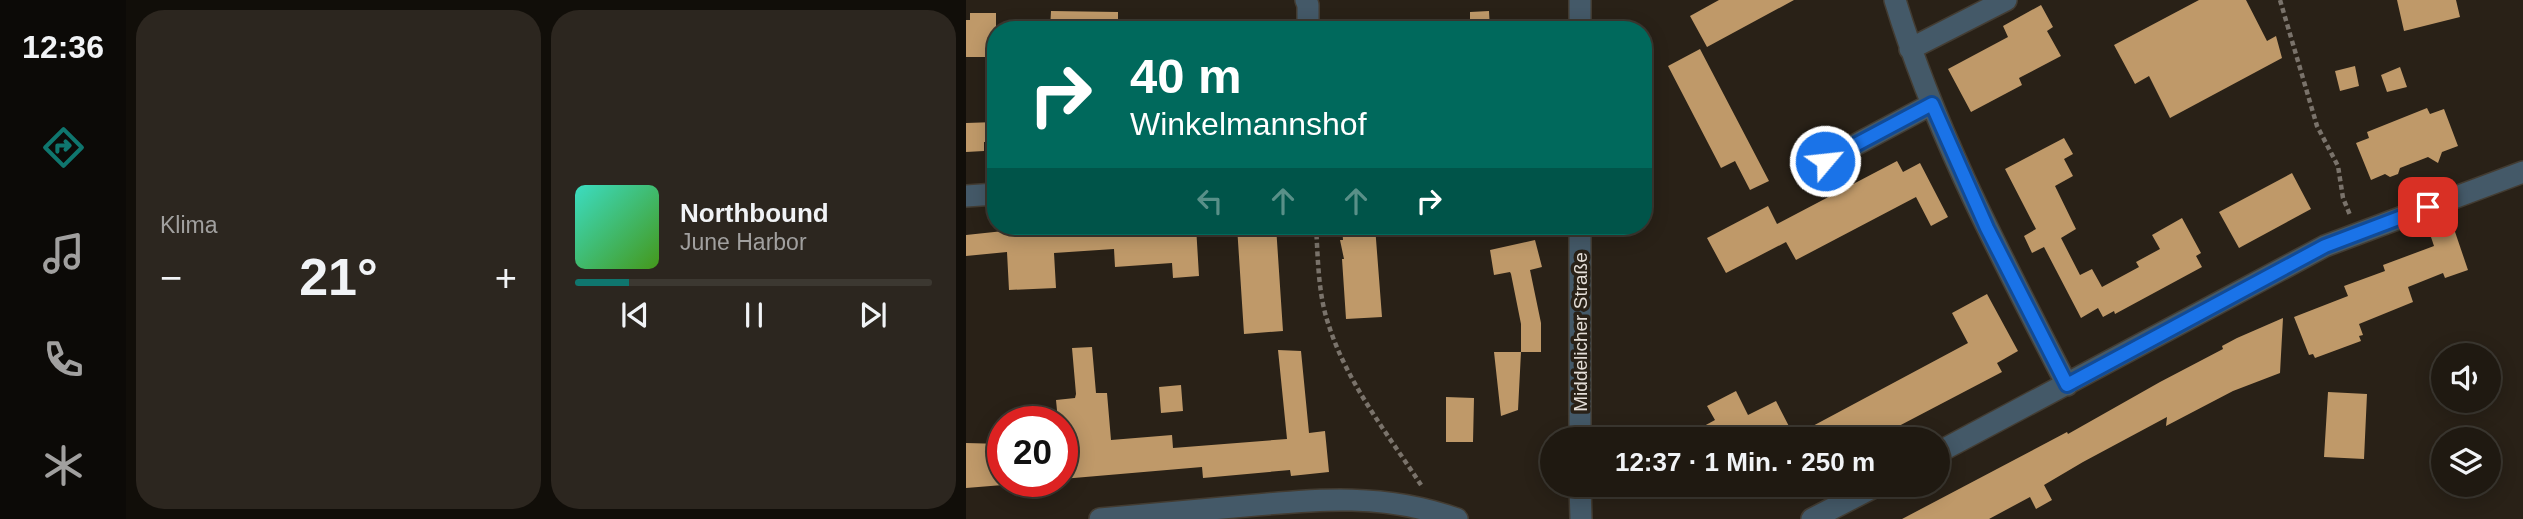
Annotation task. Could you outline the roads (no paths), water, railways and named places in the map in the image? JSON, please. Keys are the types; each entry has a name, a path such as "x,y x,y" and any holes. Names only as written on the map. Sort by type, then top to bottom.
{"street":[{"path":"1306,0 1308,21"},
{"path":"1580,0 1580,21"},
{"path":"1895,0 1910,50 1987,228 2067,385"},
{"path":"1910,50 2006,0"},
{"path":"1825,161 1932,104"},
{"path":"1950,446 2325,246 2523,172"},
{"path":"966,196 987,195"},
{"name":"Middelicher Straße","path":"1580,235 1580,427"},
{"path":"1580,497 1581,519"},
{"path":"1812,519 1855,497"},
{"path":"1100,519 1331,498 1378,500 1448,516"}]}
